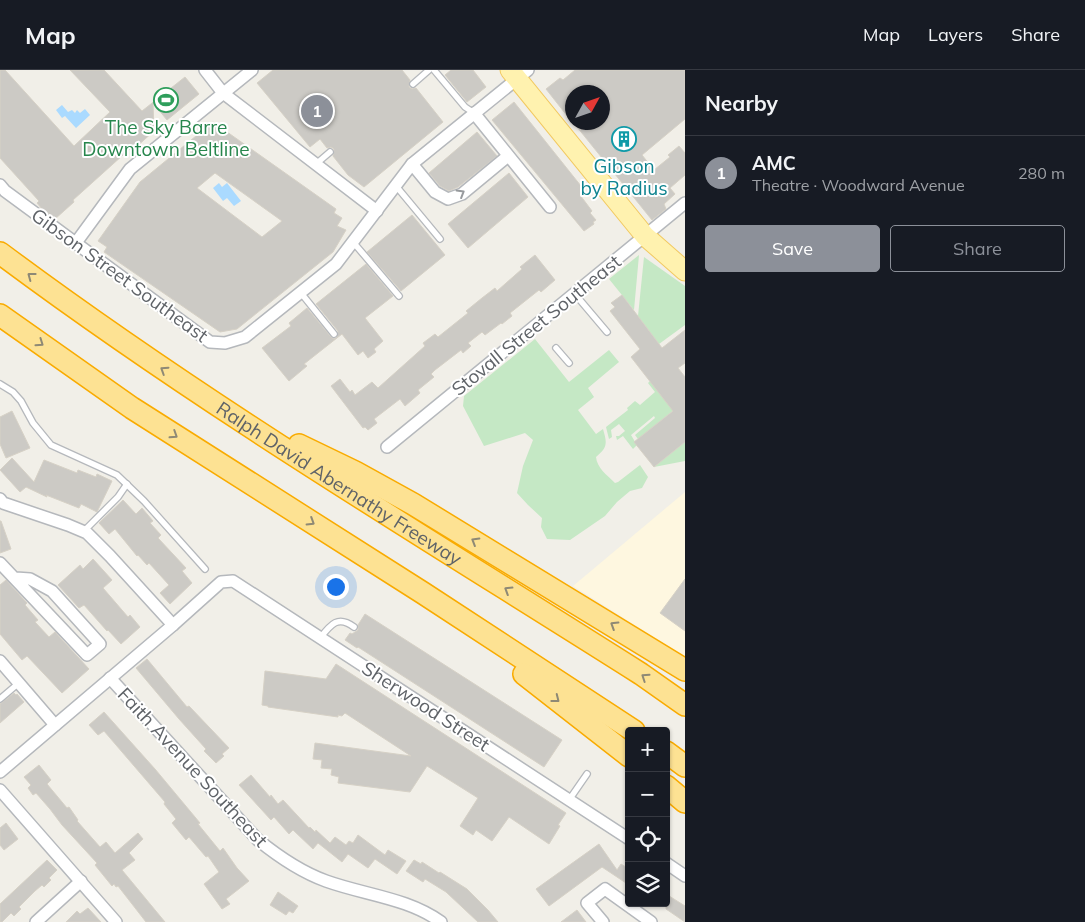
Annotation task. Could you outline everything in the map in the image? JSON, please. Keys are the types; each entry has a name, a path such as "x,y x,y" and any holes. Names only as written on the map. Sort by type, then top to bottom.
{"highway":[{"name":"Ralph David Abernathy Freeway","path":"0,253 75,308 248,426 641,674 685,705"},
{"path":"0,314 132,408 422,592 628,727"},
{"path":"248,426 296,443 325,456 405,499 685,670"},
{"path":"422,592 625,753"},
{"path":"670,755 685,766"},
{"path":"670,789 685,802"}],"main road":[{"path":"518,73 645,236 685,271"}],"street":[{"path":"205,70 223,93 377,211"},
{"path":"75,244 130,169 252,70"},
{"name":"Gibson Street Southeast","path":"0,186 75,244 210,342 225,343 245,337 336,264 412,164 474,114 518,73"},
{"path":"474,114 550,207"},
{"path":"412,164 435,192 448,199 462,194 508,156"},
{"name":"Stovall Street Southeast","path":"387,447 685,203"},
{"path":"0,772 173,625 110,556 83,532 68,525 1,503"},
{"path":"0,563 87,655 100,644 52,591 30,579 16,578"},
{"name":"Sherwood Street","path":"173,625 221,582 233,581 625,836"},
{"path":"0,661 55,725"},
{"name":"Faith Avenue Southeast","path":"110,678 258,840 279,856 324,881 412,905 441,922"},
{"path":"0,790 116,922"},
{"path":"670,866 685,876"},
{"path":"36,922 81,881"},
{"path":"603,922 587,903 605,889 651,922"}],"lane":[{"path":"413,84 429,70"},
{"path":"434,70 465,107 474,114"},
{"path":"316,164 330,152"},
{"path":"396,186 440,239"},
{"path":"353,242 399,296"},
{"path":"300,293 334,334"},
{"path":"574,293 607,332"},
{"path":"556,348 570,363"},
{"path":"0,384 14,392 33,423 51,445 118,475 205,569"},
{"path":"83,532 118,497 126,484"},
{"path":"320,638 328,628 338,621 347,621 354,626"},
{"path":"0,699 20,682"},
{"path":"569,800 587,774"}],"shaded area":[{"path":"685,492 685,657 573,586"}],"green space":[{"path":"639,255 634,310 609,279"},
{"path":"644,257 685,286 685,325 659,344 638,316"},
{"path":"535,339 569,382 609,350 619,362 588,388 594,397 578,410 596,434 603,429 606,444 596,457 600,468 615,483 640,465 648,477 642,488 630,491 605,516 570,540 547,539 541,527 542,518 517,493 523,466 533,440 525,433 484,446 463,406 464,396"},
{"path":"650,381 663,398 675,388 685,401 638,439 635,435 655,418 654,416 631,435 637,445 633,449 623,436 617,440 616,436 625,431 619,424 611,430 612,437 609,439 606,427 628,410 627,408 635,401 640,405 655,392 648,383"},
{"path":"685,442 685,461 654,467"}],"water":[{"path":"62,105 68,112 72,110 75,113 77,110 80,113 85,109 90,115 76,128 65,116 62,118 56,110"},
{"path":"219,183 222,187 227,183 241,201 234,206 227,198 223,201 213,188"}],"building":[{"path":"0,70 5,70 74,146 110,112 70,70 104,70 142,111 185,77 199,94 167,120 153,103 154,131 135,148 133,146 73,200 74,202 55,219 42,209 37,203 39,201 0,158"},
{"path":"273,70 402,70 410,80 409,87 412,89 416,88 443,122 364,187 348,175 333,156 334,149 331,147 327,148 320,139 310,147 257,83"},
{"path":"451,70 473,70 486,87 467,102 445,75"},
{"name":"Gibson by Radius","path":"575,70 685,70 685,119 642,155 654,170 670,157 668,155 679,146 685,153 685,175 670,188 675,194 664,204 666,209 652,220 579,130 610,130 610,85 565,85 565,113 546,89 560,78 563,80"},
{"path":"514,102 585,191 580,195 596,220 593,222 594,224 584,231 492,120"},
{"path":"213,122 336,209 334,213 342,218 337,226 346,230 333,252 237,329 220,332 104,252 107,247 98,241 140,182","holes":["215,173 282,221 262,237 197,188"]},
{"path":"477,132 497,156 458,187 449,191 440,186 429,173"},
{"path":"509,173 528,197 468,248 448,224"},
{"path":"412,215 445,255 401,291 367,252"},
{"path":"535,255 555,280 510,313 512,316 502,324 485,335 482,332 468,343 471,346 463,353 461,350 435,370 431,374 434,377 418,390 420,393 405,406 400,399 374,419 377,423 368,430 365,427 363,428 331,386 340,379 350,392 352,390 355,395 372,382 378,388 425,346 423,343 435,334 438,337 468,313 466,311 482,298 495,288 497,291 522,269 520,267"},
{"path":"366,264 393,296 365,318 383,341 374,349 376,352 368,358 363,351 358,355 342,334 304,364 307,366 289,381 262,348 291,326 289,323 307,308 331,337 334,339 337,337 338,331 316,304"},
{"path":"622,295 662,348 685,330 685,363 678,368 685,377 685,442 654,467 634,442 673,411 631,357 640,349 610,311 615,307 611,303"},
{"path":"12,411 30,448 6,458 0,444 0,417"},
{"path":"12,458 34,482 44,460 77,473 78,470 96,477 97,474 112,481 97,512 81,504 79,508 46,495 47,497 26,487 20,492 0,470"},
{"path":"123,500 136,514 142,508 153,521 150,523 161,535 158,538 186,568 182,571 192,583 170,604 160,593 169,585 149,563 147,565 137,556 115,529 109,534 99,523"},
{"path":"0,521 11,549 0,553"},
{"path":"93,559 112,580 103,588 128,617 130,615 140,627 121,644 84,605 79,608 58,585 80,565 83,569"},
{"path":"685,579 685,631 660,613"},
{"path":"6,580 27,603 25,605 38,620 35,622 49,637 55,632 89,669 62,693 27,656 22,660 0,634 0,585"},
{"path":"365,614 562,740 544,767 345,640 350,633 352,634 358,630 358,625"},
{"path":"147,659 187,707 189,706 229,748 216,763 136,668"},
{"path":"336,664 566,813 549,844 509,817 492,841 476,830 473,835 460,826 478,798 427,766 410,792 338,783 339,777 331,775 332,769 321,768 322,760 313,759 315,743 411,756 345,713 342,716 338,715 338,717 262,705 265,671 326,679"},
{"path":"14,693 24,702 0,723 0,704"},
{"path":"104,712 155,769 200,823 198,824 220,851 223,848 249,881 226,899 230,904 222,909 204,884 219,872 208,856 206,857 189,837 186,840 172,823 176,819 164,804 165,802 104,731 98,735 89,725"},
{"path":"39,765 51,780 47,784 67,808 69,807 77,821 100,847 106,842 115,853 138,833 143,839 129,853 135,860 122,870 165,922 146,922 118,886 116,887 114,884 112,886 95,865 97,863 36,793 33,795 28,788 31,785 24,777"},
{"path":"251,775 278,804 283,800 309,828 315,832 316,830 330,843 335,837 346,845 349,841 353,843 358,835 385,855 388,850 406,861 397,874 375,859 368,868 348,854 342,862 318,843 313,849 293,830 289,834 274,817 271,820 239,785"},
{"path":"6,823 18,839 4,850 0,845 0,828"},
{"path":"599,844 617,870 621,864 625,866 625,882 602,867 549,906 536,889"},
{"path":"47,860 57,870 49,878 51,880 44,887 42,885 35,891 19,907 21,909 14,916 11,913 0,922 0,904"},
{"path":"414,860 421,864 422,862 467,889 498,922 478,922 446,892 425,879 423,882 406,871"},
{"path":"278,892 298,906 293,913 289,911 286,915 270,905"},
{"path":"670,897 685,906 685,922 666,909 666,907 670,907"},
{"path":"88,908 101,922 66,922 77,911 80,914"},
{"path":"577,910 586,922 561,922"}],"place":[{"name":"The Sky Barre Downtown Beltline","path":"166,100"},
{"name":"AMC","path":"317,111"},
{"name":"Gibson by Radius","path":"624,139"}]}
